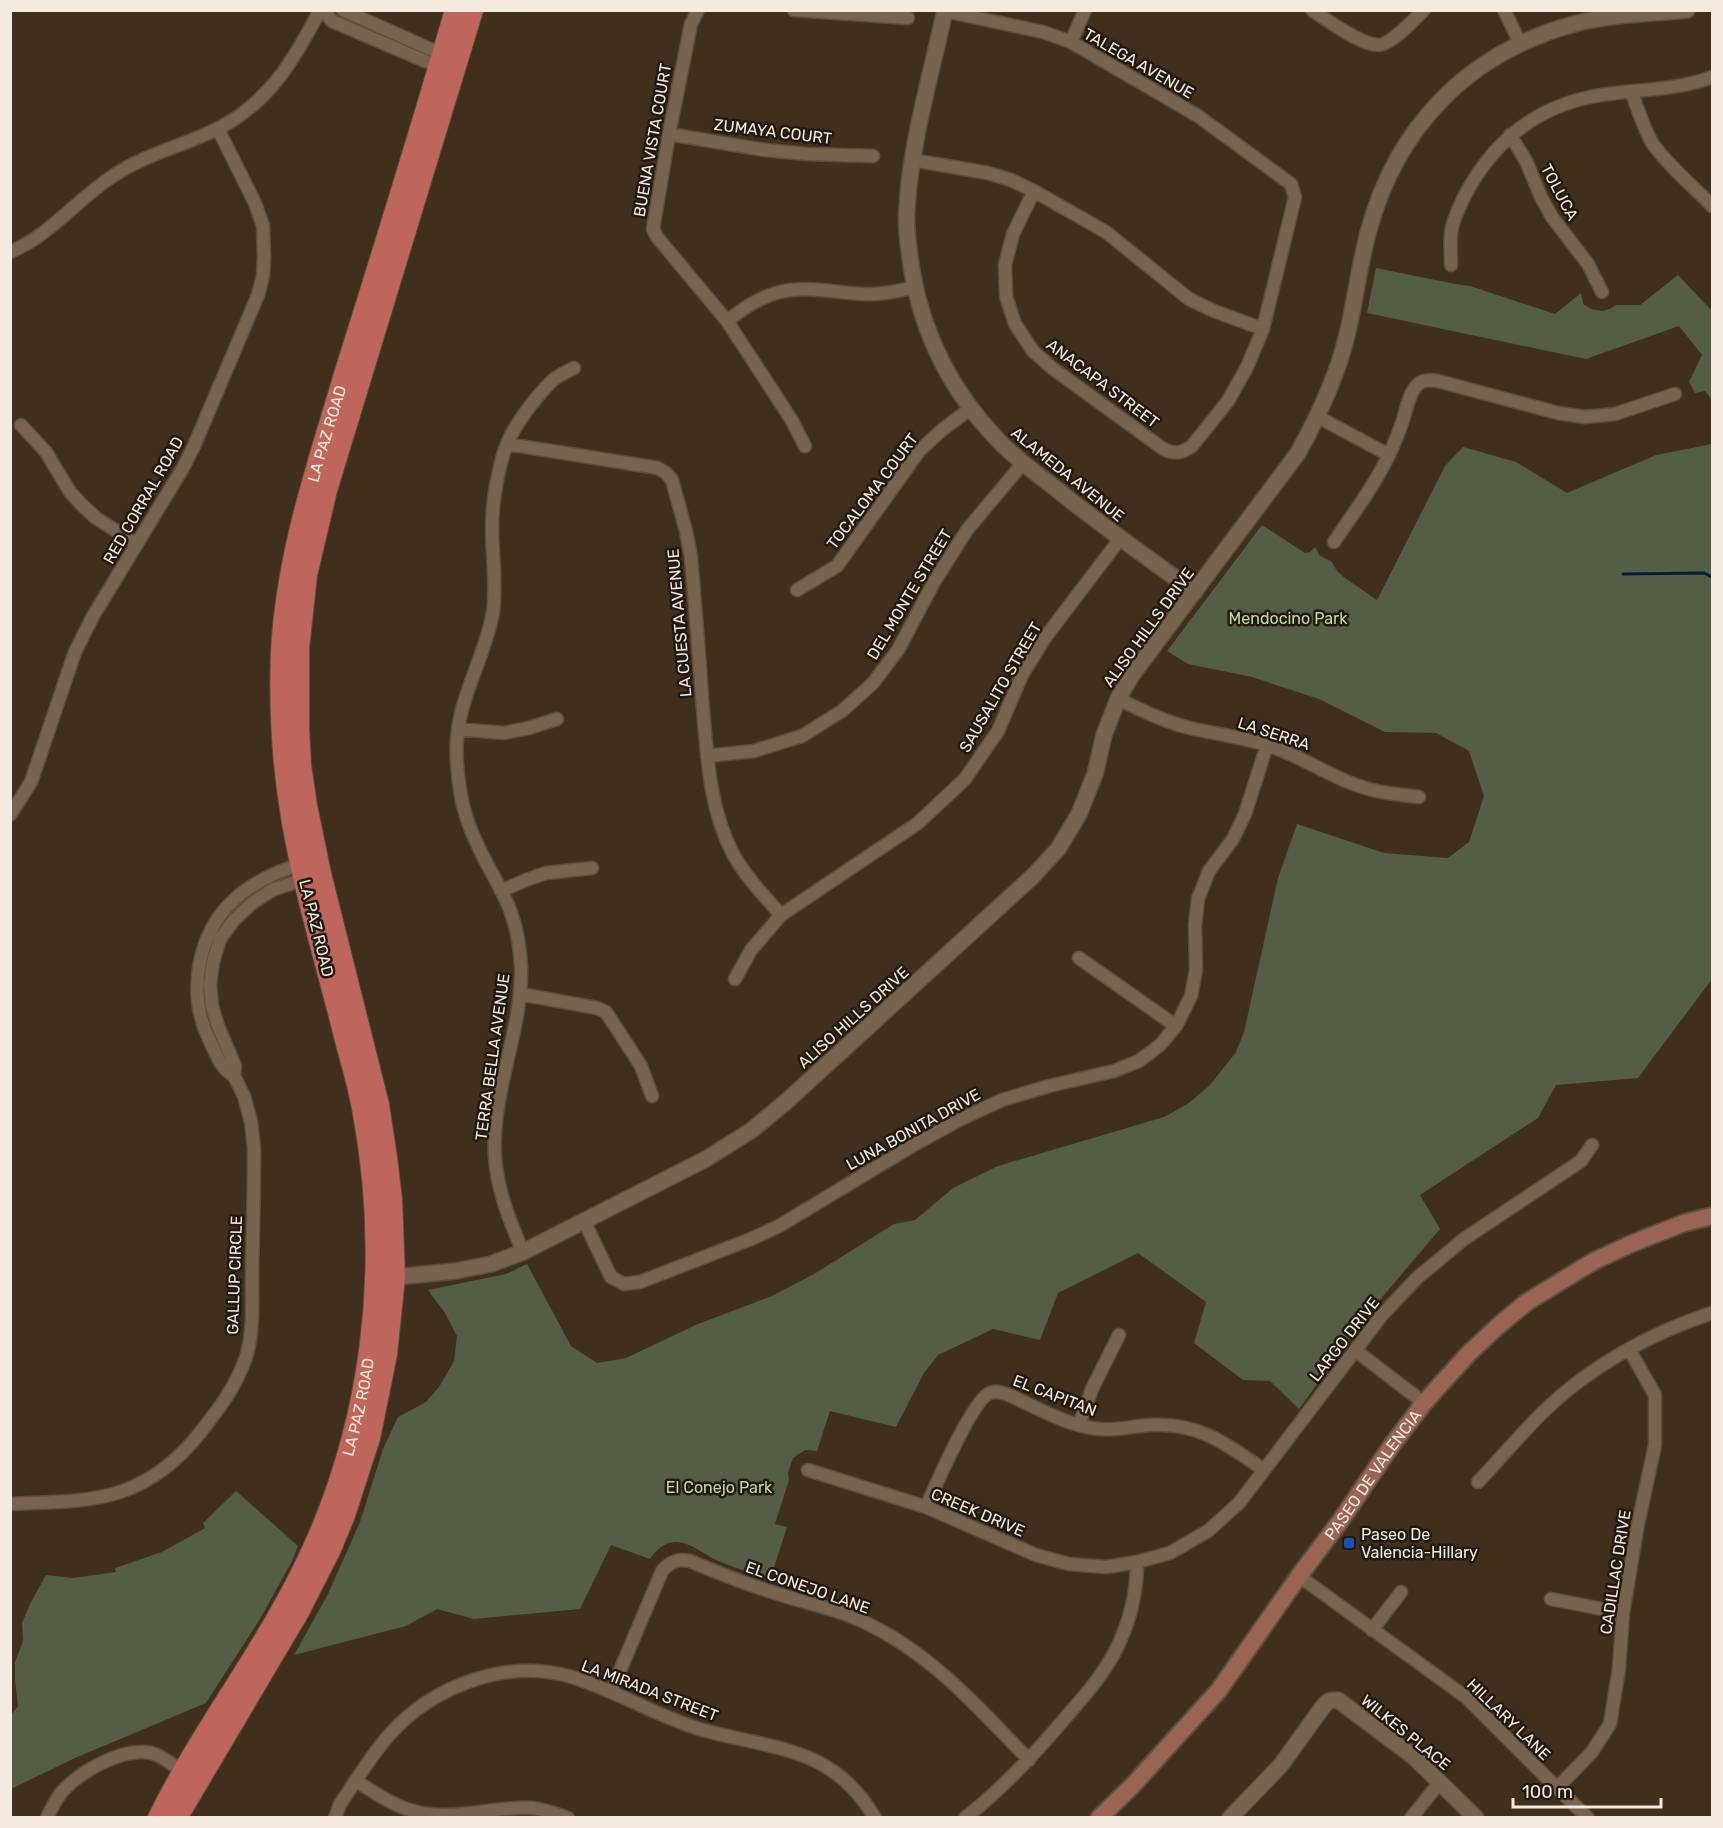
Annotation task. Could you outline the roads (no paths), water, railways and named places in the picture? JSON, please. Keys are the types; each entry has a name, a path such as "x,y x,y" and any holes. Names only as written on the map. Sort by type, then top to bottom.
{"main road":[{"name":"LA PAZ ROAD","path":"449,62 455,10"},
{"name":"LA PAZ ROAD","path":"177,1818 316,1582 345,1515 370,1438 387,1354 386,1277 392,1200 379,1105 311,869 307,806 301,765 299,648 308,575 327,490 449,62 473,10"},
{"name":"PASEO DE VALENCIA","path":"1099,1818 1134,1785 1219,1690 1392,1445 1424,1403 1468,1353 1527,1302 1594,1261 1684,1223 1713,1216"},
{"name":"LA PAZ ROAD","path":"158,1818 183,1772 282,1608 327,1514 337,1488 359,1410 371,1341 386,1277"}],"street":[{"path":"10,252 54,225 106,180 127,167 151,155 218,129 237,117 263,96 284,73 322,10 332,21 449,62"},
{"path":"343,10 430,49 449,62"},
{"name":"BUENA VISTA COURT","path":"698,10 691,24 653,229 657,237 727,321 791,419 805,446"},
{"path":"794,10 908,18"},
{"path":"1071,42 1085,10"},
{"path":"1312,10 1360,39 1378,45 1392,38 1424,10"},
{"path":"1504,10 1520,43"},
{"name":"ALISO HILLS DRIVE","path":"386,1277 456,1271 491,1264 523,1252 706,1159 752,1130 788,1100 1032,877 1058,849 1079,814 1095,774 1104,735 1118,699 1132,675 1298,453 1318,417 1335,376 1346,337 1367,235 1379,195 1397,158 1420,124 1449,92 1484,63 1520,43 1576,23 1687,10"},
{"name":"TALEGA AVENUE","path":"945,11 1043,32 1071,42 1198,116 1287,180 1294,190 1295,197 1263,329"},
{"name":"ALAMEDA AVENUE","path":"945,11 912,160 906,209 915,287 925,324 937,354 951,381 997,440 1120,539 1195,592"},
{"path":"1451,266 1451,232 1460,205 1472,181 1489,156 1510,135 1561,105 1593,96 1686,84 1713,77"},
{"path":"1631,91 1642,123 1653,144 1713,206"},
{"name":"RED CORRAL ROAD","path":"10,815 31,782 75,652 93,616 194,446 258,295 263,276 263,226 255,203 218,129"},
{"name":"ZUMAYA COURT","path":"669,134 765,150 873,156"},
{"name":"TOLUCA","path":"1510,135 1526,161 1552,217 1588,264 1602,292"},
{"path":"912,160 988,173 1011,180 1034,191 1106,232 1189,298 1214,311 1263,329"},
{"name":"ANACAPA STREET","path":"1034,191 1012,234 1005,265 1006,296 1015,324 1033,351 1052,368 1162,448 1178,453 1192,446 1228,401 1247,368 1263,329"},
{"path":"727,321 752,303 781,292 812,289 865,295 885,294 915,287"},
{"name":"TERRA BELLA AVENUE","path":"523,1252 501,1192 496,1166 495,1141 498,1112 520,994 520,945 512,914 467,822 460,790 457,760 458,729 492,613 495,580 492,526 494,493 507,444 523,416 551,381 574,368"},
{"path":"1334,542 1389,455 1414,388 1421,381 1429,379 1558,413 1585,417 1615,414 1675,394"},
{"name":"TOCALOMA COURT","path":"797,590 837,566 920,450 971,408"},
{"path":"1318,417 1389,455"},
{"path":"21,425 42,447 70,492 82,506 96,518 137,544"},
{"name":"LA CUESTA AVENUE","path":"507,444 658,468 672,480 691,557 712,794 721,825 734,854 750,880 781,915"},
{"name":"DEL MONTE STREET","path":"707,756 754,751 802,736 842,711 873,683 897,650 934,582 967,530 1023,463"},
{"name":"SAUSALITO STREET","path":"735,979 751,950 781,915 918,823 965,779 998,731 1022,675 1044,639 1120,539"},
{"name":"LA SERRA","path":"1118,699 1189,728 1267,745 1372,790 1419,797"},
{"path":"458,729 504,733 557,719"},
{"name":"LUNA BONITA DRIVE","path":"584,1221 611,1277 624,1284 640,1282 779,1226 910,1146 1002,1100 1113,1071 1139,1061 1160,1045 1176,1026 1191,996 1196,970 1195,926 1198,899 1209,871 1233,839 1245,814 1267,745"},
{"path":"501,891 546,873 592,868"},
{"name":"GALLUP CIRCLE","path":"10,1504 92,1498 123,1491 149,1479 172,1463 193,1441 234,1386 246,1356 252,1325 254,1148 251,1122 244,1096 234,1076 225,1071 205,1031 199,1008 197,983 200,961 207,938 234,900 266,878 311,869"},
{"path":"1079,958 1176,1026"},
{"path":"520,994 597,1008 606,1012 641,1066 652,1096"},
{"name":"LARGO DRIVE","path":"1137,1562 1170,1553 1208,1531 1239,1503 1382,1315 1417,1278 1472,1233 1581,1161 1592,1145"},
{"path":"1478,1482 1545,1410 1593,1371 1629,1349 1686,1322 1713,1313"},
{"path":"1079,1425 1092,1389 1119,1335"},
{"name":"CADILLAC DRIVE","path":"1557,1788 1592,1752 1610,1724 1619,1668 1623,1613 1637,1529 1655,1445 1655,1395 1629,1349"},
{"path":"1355,1350 1424,1403"},
{"name":"EL CAPITAN","path":"926,1507 978,1404 991,1392 1000,1392 1079,1425 1101,1430 1152,1425 1179,1427 1209,1434 1264,1470"},
{"name":"CREEK DRIVE","path":"808,1470 926,1507 1036,1555 1069,1564 1106,1567 1137,1562"},
{"name":"EL CONEJO LANE","path":"611,1692 663,1571 673,1561 690,1561 777,1594 862,1620 890,1636 952,1680 1029,1760"},
{"path":"965,1818 991,1797 1029,1760 1086,1695 1108,1665 1123,1634 1132,1602 1137,1562"},
{"name":"HILLARY LANE","path":"1299,1576 1467,1698 1588,1818"},
{"path":"1372,1630 1401,1592"},
{"path":"1551,1599 1623,1613"},
{"name":"LA MIRADA STREET","path":"335,1818 340,1804 389,1735 413,1711 439,1694 467,1682 500,1674 538,1672 570,1677 695,1727 811,1757 837,1772 856,1790 875,1818"},
{"name":"WILKES PLACE","path":"1230,1818 1281,1764 1327,1701 1338,1700 1414,1757 1476,1818"},
{"path":"47,1818 60,1794 72,1782 118,1756 141,1752 153,1754 183,1772"},
{"path":"356,1781 388,1802 418,1812 453,1815 534,1808 568,1818"},
{"path":"1411,1818 1440,1782"}],"waterway":[{"path":"1623,574 1704,573 1712,577"}],"place":[{"name":"Paseo De Valencia-Hillary","path":"1349,1543"}],"park label":[{"name":"Mendocino Park","path":"1288,618"},
{"name":"El Conejo Park","path":"719,1487"}]}
